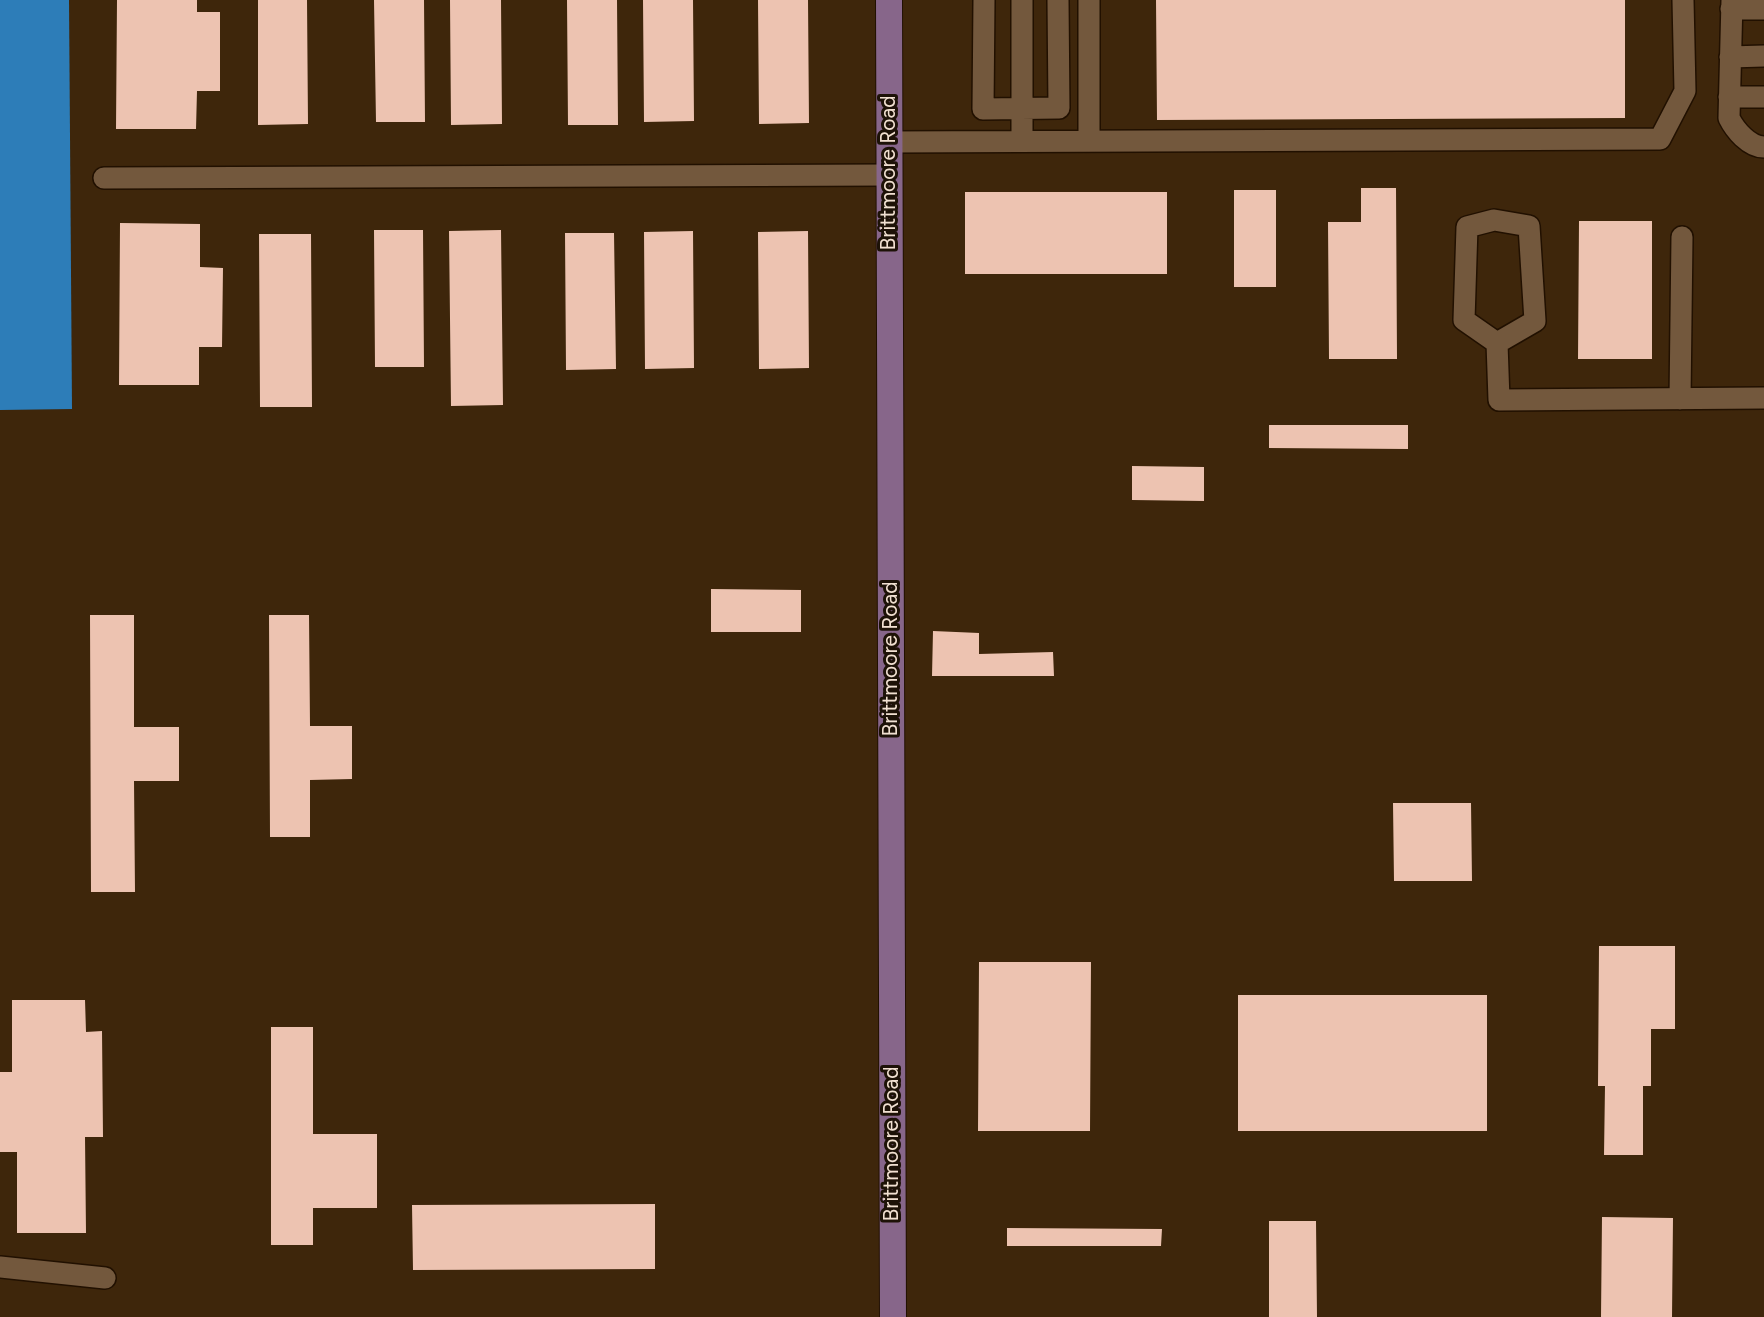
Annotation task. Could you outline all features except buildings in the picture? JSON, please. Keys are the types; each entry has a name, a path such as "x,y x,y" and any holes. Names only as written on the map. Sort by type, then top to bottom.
{"main road":[{"name":"Brittmoore Road","path":"889,0 893,1317"}],"lane":[{"path":"984,0 983,109 1059,108 1058,0"},
{"path":"1022,0 1022,141"},
{"path":"1089,0 1089,141"},
{"path":"889,142 1660,140 1685,92 1683,0"},
{"path":"1764,9 1732,4 1729,97 1729,118 1734,129 1757,147 1764,147"},
{"path":"1730,57 1764,56"},
{"path":"1729,97 1764,97"},
{"path":"104,178 890,175"},
{"path":"1494,220 1529,226 1535,321 1497,343 1464,320 1467,227 1494,220"},
{"path":"1680,399 1682,237"},
{"path":"1497,343 1499,400 1764,398"},
{"path":"0,1267 105,1278"}],"water":[{"path":"0,0 69,0 72,409 0,410"}]}
